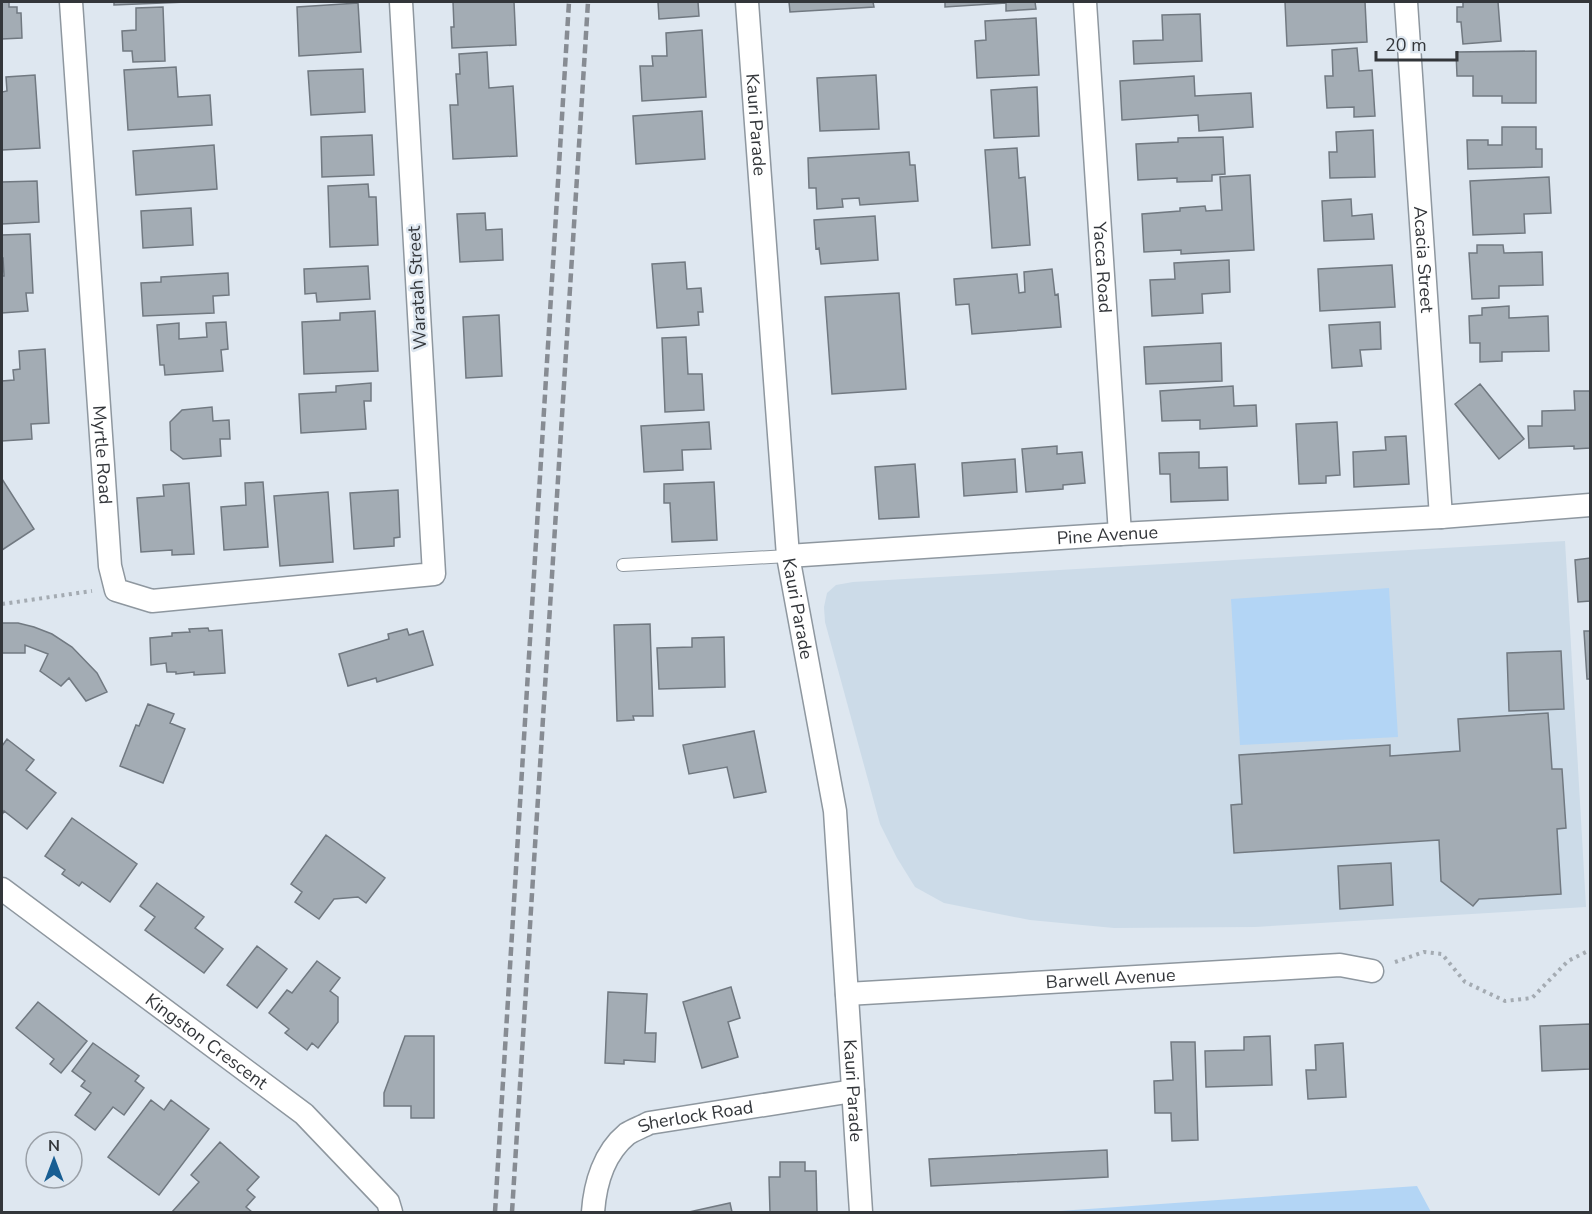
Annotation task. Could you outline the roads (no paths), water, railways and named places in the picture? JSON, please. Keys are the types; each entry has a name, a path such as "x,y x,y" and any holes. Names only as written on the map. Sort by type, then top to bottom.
{"street":[{"name":"Myrtle Road","path":"71,2 110,566 116,590 152,601 434,574"},
{"name":"Waratah Street","path":"400,2 434,574"},
{"name":"Kauri Parade","path":"747,2 788,556 836,811 861,1212"},
{"name":"Yacca Road","path":"1084,2 1120,534"},
{"name":"Acacia Street","path":"1406,2 1441,516"},
{"name":"Pine Avenue","path":"788,556 1590,505"},
{"name":"Kingston Crescent","path":"2,889 304,1114 388,1202 391,1212"},
{"name":"Barwell Avenue","path":"848,994 1340,965 1372,971"},
{"name":"Sherlock Road","path":"593,1212 594,1199 604,1163 628,1133 649,1124 853,1091"}],"lane":[{"name":"Pine Avenue","path":"623,566 788,556"}],"railway":[{"path":"495,1212 569,2"},
{"path":"512,1212 588,2"}]}
